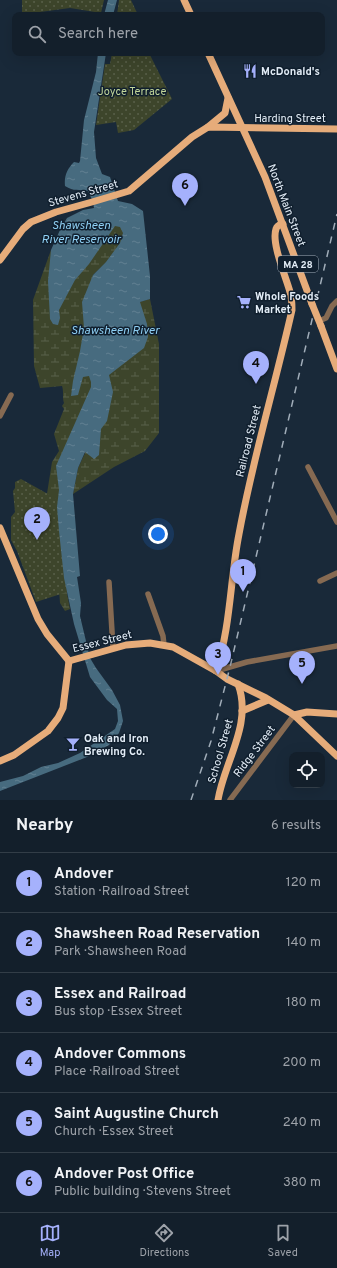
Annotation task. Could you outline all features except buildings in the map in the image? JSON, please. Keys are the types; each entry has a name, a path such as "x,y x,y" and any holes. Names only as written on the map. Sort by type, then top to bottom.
{"main road":[{"path":"184,0 189,12"},
{"name":"North Main Street","path":"209,56 265,177 337,369"},
{"name":"Stevens Street","path":"0,260 23,229 35,219 129,190 192,137 208,127 225,113 228,98"},
{"path":"208,127 242,128"},
{"name":"Harding Street","path":"242,128 337,129"},
{"name":"Railroad Street","path":"216,671 227,627 233,565 243,511 292,310 290,292 277,251 275,235 277,226 283,224"},
{"path":"0,529 38,619 47,634 70,661 62,708 58,718 48,731 14,754 0,761"},
{"name":"Essex Street","path":"70,661 113,648 144,643 164,644 182,651 294,715 337,756"},
{"name":"School Street","path":"218,800 220,789 234,750 242,712 241,695 238,684"},
{"path":"242,712 268,700"},
{"path":"294,715 307,712 337,714"}],"street":[{"path":"320,324 326,318 332,306 337,301"},
{"path":"0,416 11,395"},
{"path":"308,467 337,522"},
{"path":"320,581 337,573"},
{"path":"109,582 113,648"},
{"path":"148,594 163,636 164,644"},
{"path":"216,671 247,662 337,646"},
{"name":"Ridge Street","path":"230,800 294,715"}],"green space":[{"path":"22,0 104,0 101,12 70,8 40,12 22,12"},
{"path":"119,0 131,0 137,12 117,12"},
{"name":"Joyce Terrace","path":"111,56 150,56 172,99 134,130 118,133 116,122 96,125 105,64 110,64"},
{"path":"127,216 119,250 93,275 94,365 91,393 70,445 64,578 70,609 65,611 60,603 58,575 46,500 52,462 59,451 54,434 64,409 62,406 64,403 63,390 62,386 40,388 34,366 33,300 51,250 53,263"},
{"path":"150,299 159,344 159,433 145,451 114,467 73,494 78,468 86,451 105,358 128,305"},
{"path":"21,479 57,499 62,520 67,592 36,602 17,551 11,540 11,517 15,512 13,491 15,488 15,482"}],"water":[{"path":"108,0 117,0 114,12 105,12"},
{"name":"Shawsheen River","path":"98,56 106,56 94,132 96,158 102,174 110,177 118,201 132,204 143,211 150,276 150,299 140,302 147,324 148,337 144,348 109,375 113,392 107,421 101,429 99,455 94,459 85,452 78,468 73,494 80,576 77,577 81,603 80,616 90,658 112,690 120,705 123,721 119,733 109,745 87,757 0,791 0,782 23,776 41,767 58,763 80,753 115,729 118,721 117,709 107,700 90,677 74,624 64,578 57,507 59,490 56,466 91,387 89,376 83,377 78,395 71,396 84,328 82,302 93,275 106,262 120,243 123,233 120,227 115,226 89,264 75,280 59,310 60,318 58,325 53,324 50,319 48,281 51,250 67,218 83,210 94,208 88,191 71,189 65,186 65,182 66,173 70,167 74,162 79,163 80,161 84,120 96,72"}],"railway":[{"path":"191,800 211,741 230,667 337,214"}],"place":[{"name":"McDonald's","path":"250,71"},
{"name":"Andover Post Office","path":"185,206"},
{"name":"Whole Foods Market","path":"244,302"},
{"name":"Andover Commons","path":"256,384"},
{"name":"Shawsheen Road Reservation","path":"37,540"},
{"name":"Andover","path":"243,592"},
{"name":"Essex and Railroad","path":"218,675"},
{"name":"Saint Augustine Church","path":"302,684"},
{"name":"Oak and Iron Brewing Co.","path":"73,744"}],"water label":[{"name":"Shawsheen River Reservoir","path":"81,232"}]}
